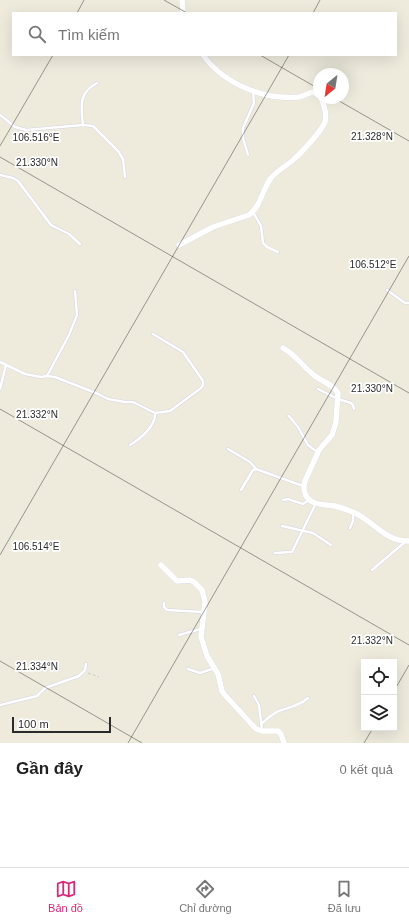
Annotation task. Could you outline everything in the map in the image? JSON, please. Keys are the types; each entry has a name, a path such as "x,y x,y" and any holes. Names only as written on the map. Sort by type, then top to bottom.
{"street":[{"path":"182,0 183,12"},
{"path":"204,56 209,64 238,84 253,91 278,96 299,97 313,92"},
{"path":"179,245 213,227 249,215 253,212 257,208 267,184 272,177 302,150 325,122 323,104"},
{"path":"283,348 293,354 302,365 315,376 337,391 338,400 336,422 332,435 318,453 304,481 305,494 309,500 336,506 353,512 389,536 407,541"},
{"path":"161,565 177,581 190,580 202,590 205,602 200,637 207,656 216,668 224,694 244,714 253,726 262,731 278,731 281,734 284,743"}],"lane":[{"path":"83,125 81,104 85,92 89,87 97,84"},
{"path":"248,155 243,138 243,128 254,102 253,91"},
{"path":"0,115 15,127 26,130 83,125 93,126 118,151 123,159 125,177"},
{"path":"0,175 13,178 18,181 51,225 68,234 80,244"},
{"path":"253,212 261,226 263,243 267,247 278,252"},
{"path":"387,290 405,303 409,303"},
{"path":"47,376 69,335 77,315 75,291"},
{"path":"0,362 26,374 41,377 55,377 108,398 125,402 133,402 155,413 170,411 199,390 203,385 203,381 183,352 153,334"},
{"path":"0,389 6,365"},
{"path":"318,389 338,400 351,403 354,409"},
{"path":"130,445 139,440 147,431 154,419 155,413"},
{"path":"289,416 298,427 308,445 318,453"},
{"path":"228,449 250,462 256,468 304,486"},
{"path":"241,490 253,470 256,468"},
{"path":"283,500 288,499 303,504 309,500"},
{"path":"275,553 292,552 317,503"},
{"path":"350,528 353,521 353,512"},
{"path":"282,526 312,533 331,545"},
{"path":"372,570 407,541"},
{"path":"164,603 164,607 168,610 204,612"},
{"path":"179,636 201,629"},
{"path":"0,705 38,696 45,688 79,676 85,670 86,664"},
{"path":"188,669 200,673 216,668"},
{"path":"254,696 259,705 262,731"},
{"path":"261,724 279,711 302,703 308,698"}],"path":[{"path":"85,670 99,677"}]}
